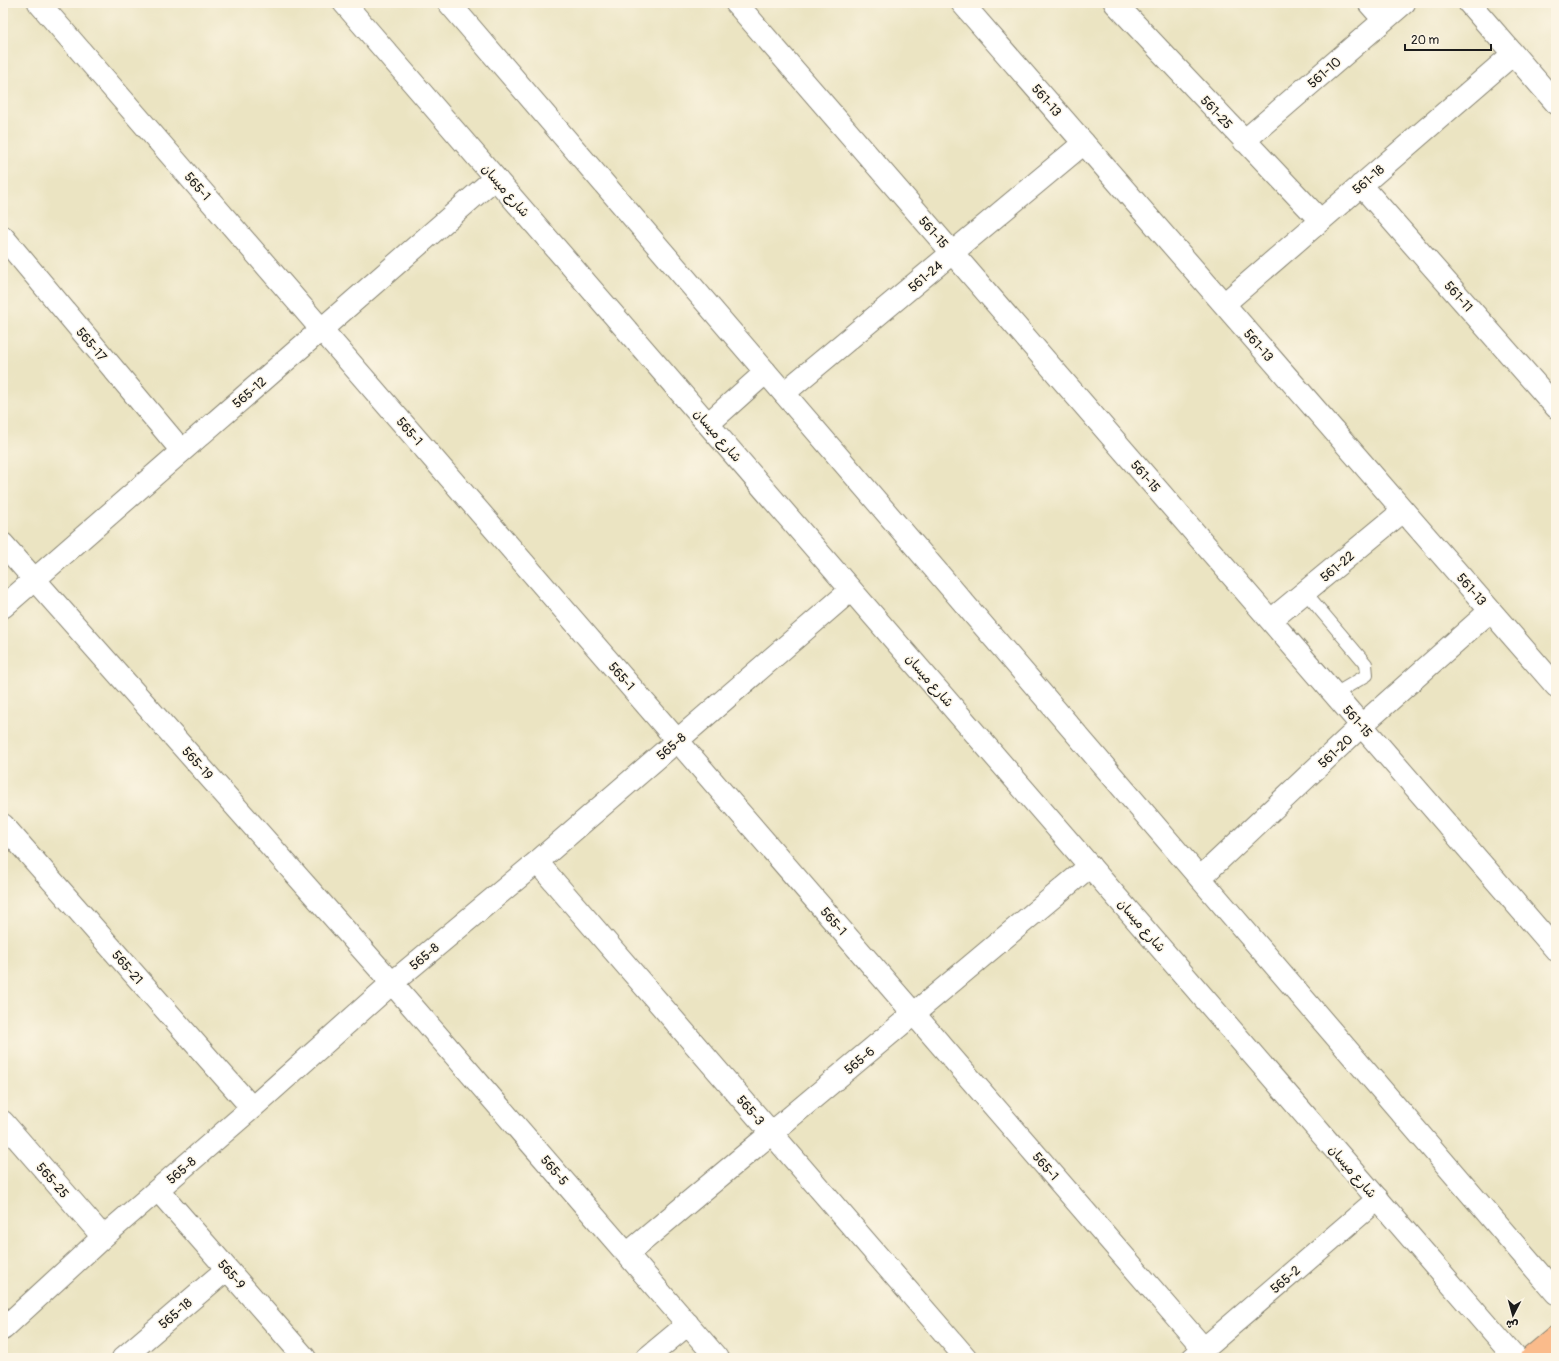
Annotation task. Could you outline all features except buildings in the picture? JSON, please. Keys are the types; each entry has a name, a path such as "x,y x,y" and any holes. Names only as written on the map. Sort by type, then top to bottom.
{"main road":[{"path":"1531,1358 1556,1337"}],"street":[{"name":"565-1","path":"39,3 914,1014 1198,1353"},
{"name":"شارع ميسان","path":"344,3 1515,1358"},
{"path":"450,3 1556,1293"},
{"name":"561-15","path":"736,3 1556,950"},
{"name":"561-13","path":"962,3 1556,686"},
{"name":"561-25","path":"1114,3 1320,220"},
{"path":"1369,3 1384,20"},
{"name":"561-10","path":"1244,141 1404,3"},
{"path":"1469,3 1556,103"},
{"name":"561-18","path":"1224,304 1513,54"},
{"name":"561-24","path":"784,393 1084,143"},
{"name":"565-12","path":"3,607 495,178"},
{"name":"561-11","path":"1361,185 1556,407"},
{"name":"565-17","path":"3,237 182,451"},
{"path":"708,424 766,372"},
{"name":"561-22","path":"1271,620 1403,511"},
{"name":"565-19","path":"3,544 392,983"},
{"name":"565-8","path":"3,1329 104,1237 392,983 537,862 851,590"},
{"name":"561-20","path":"1200,878 1362,725 1490,610"},
{"name":"565-21","path":"3,825 252,1108"},
{"name":"565-3","path":"537,862 966,1358"},
{"name":"565-6","path":"627,1254 1090,866"},
{"name":"565-5","path":"392,983 717,1358"},
{"name":"565-25","path":"3,1122 104,1237"},
{"name":"565-9","path":"158,1190 305,1358"},
{"name":"565-2","path":"1198,1353 1378,1199"},
{"name":"565-18","path":"123,1358 227,1269"},
{"path":"647,1358 688,1324"}],"lane":[{"path":"1305,592 1366,664 1367,675 1335,694"}]}
